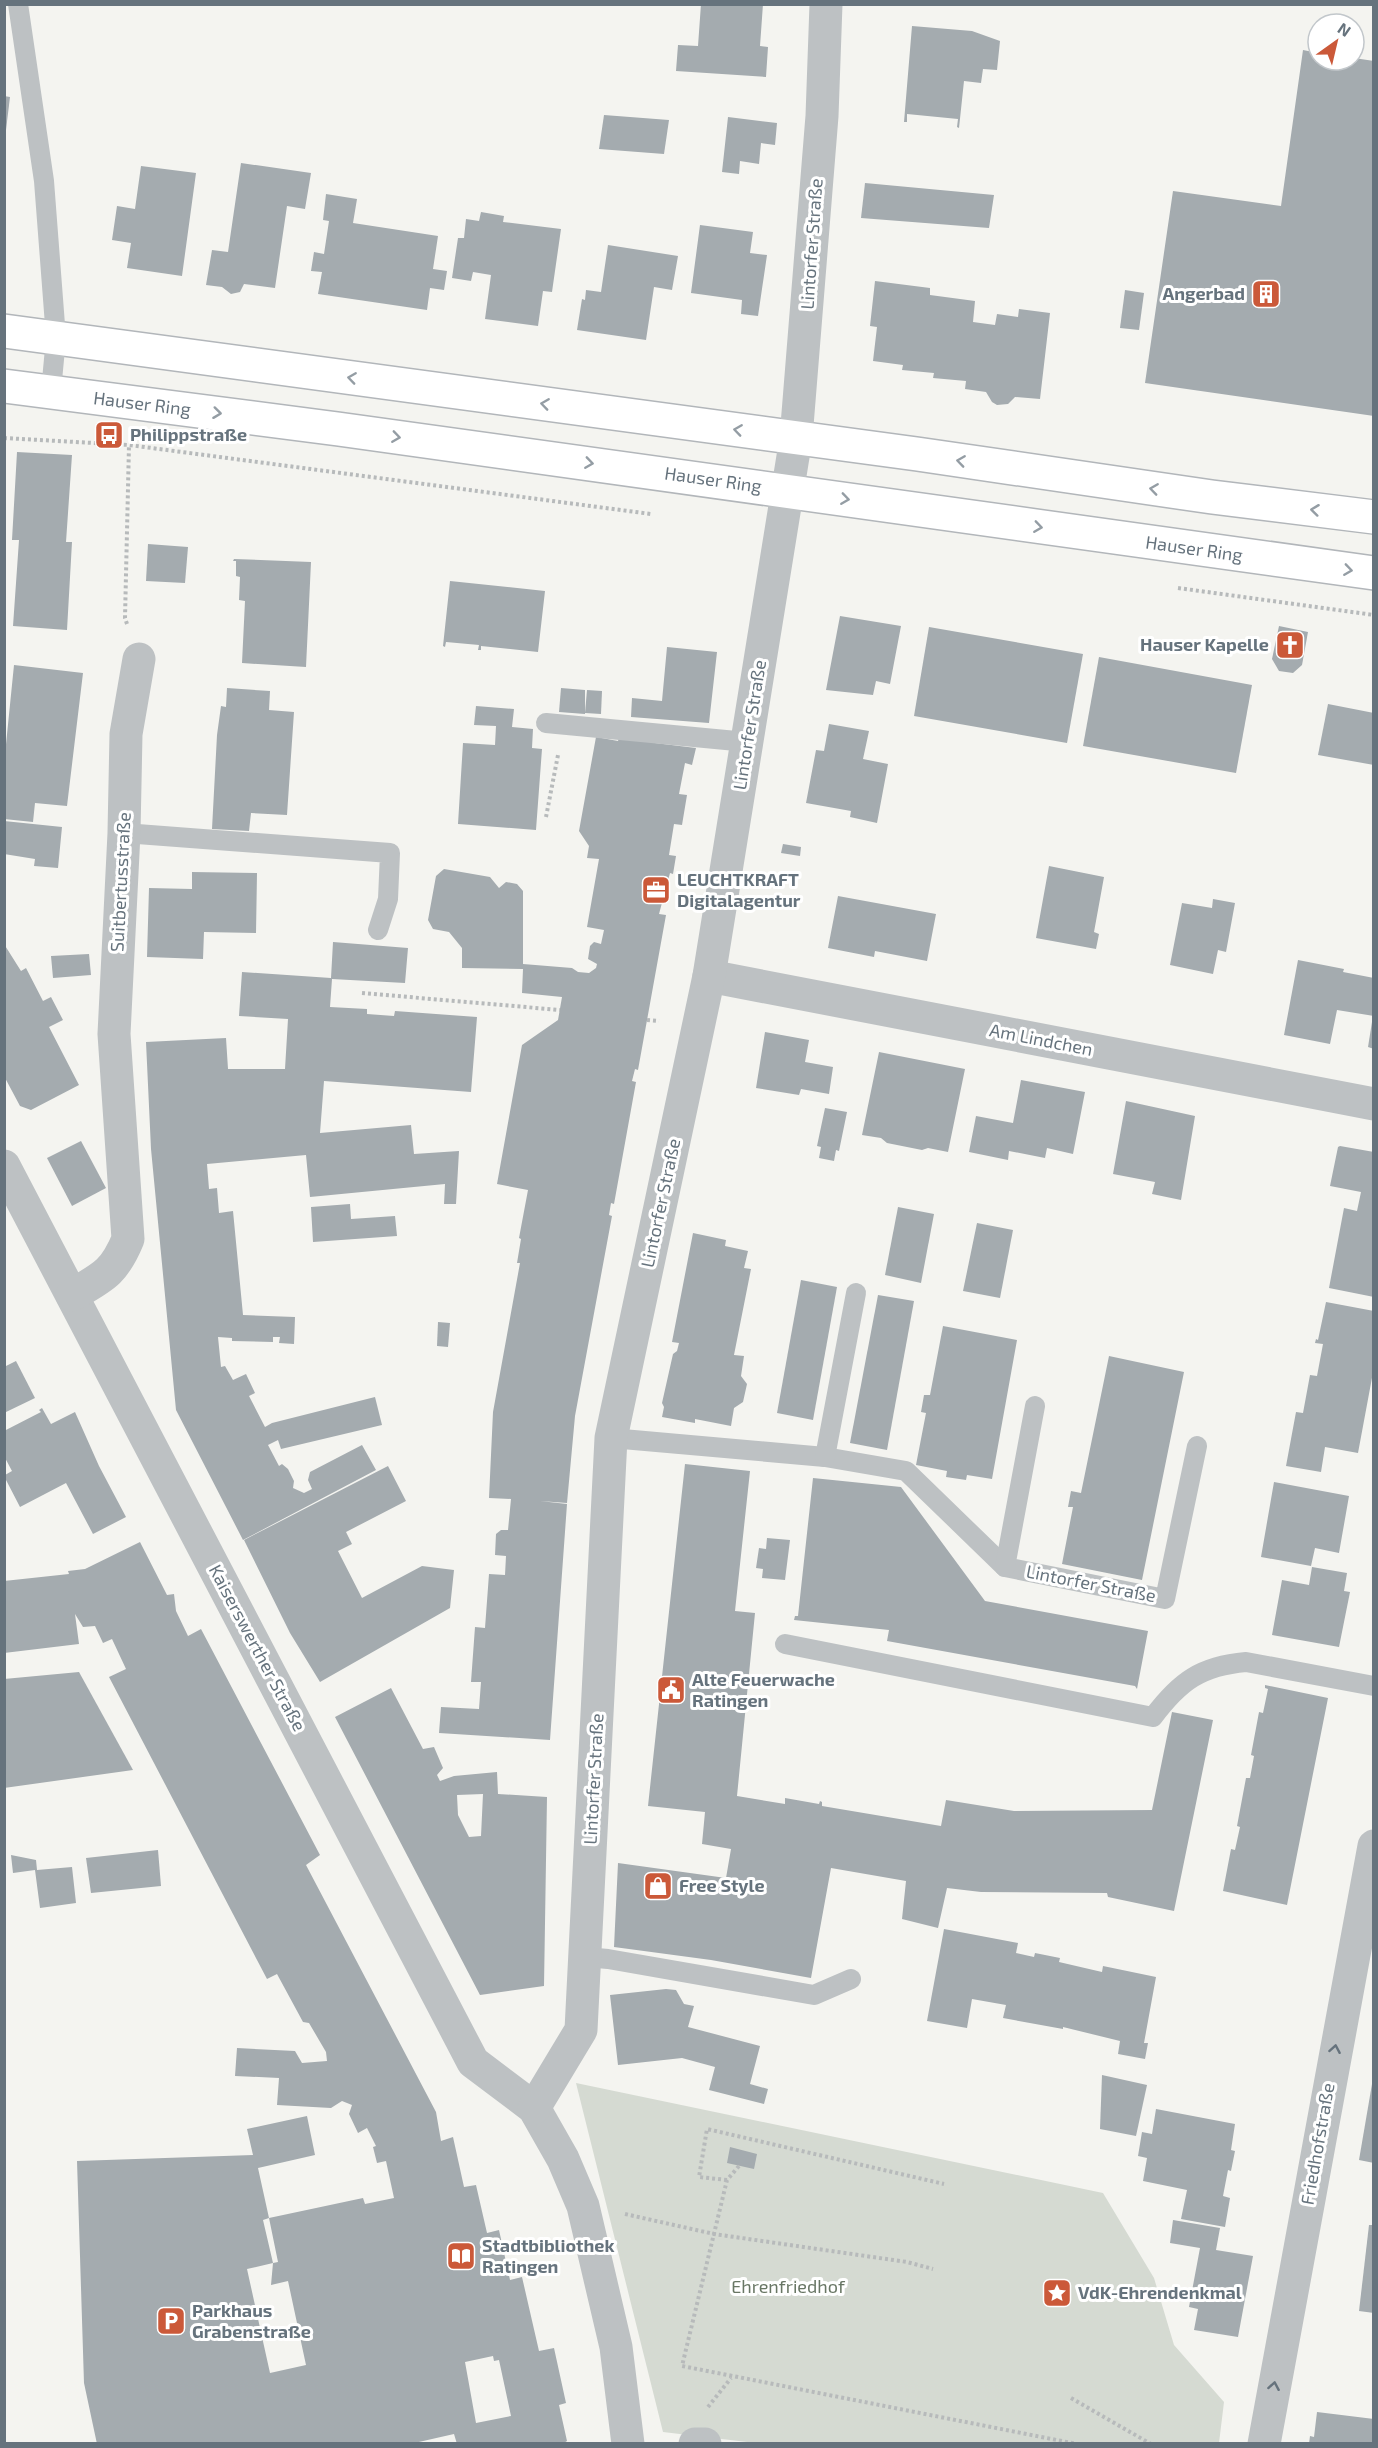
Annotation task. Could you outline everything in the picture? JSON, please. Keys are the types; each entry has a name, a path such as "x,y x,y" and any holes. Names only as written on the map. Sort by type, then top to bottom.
{"main road":[{"path":"4,331 1374,517"},
{"name":"Hauser Ring","path":"4,386 787,491 1374,573"}],"street":[{"name":"Lintorfer Straße","path":"534,2108 581,2030 611,1438 709,976 796,438 821,127 826,4"},
{"name":"Suitbertusstraße","path":"72,1295 108,1274 120,1257 128,1239 114,1034 124,833 126,734 139,659"},
{"name":"Am Lindchen","path":"709,976 1374,1104"},
{"name":"Kaiserswerther Straße","path":"7,1179 72,1295 473,2061 534,2108"},
{"name":"Friedhofstraße","path":"1264,2444 1374,1846"},
{"path":"534,2108 563,2159 583,2206 616,2348 628,2444"},
{"path":"696,2444 705,2444"}],"lane":[{"path":"18,4 44,181 57,338 51,391"},
{"path":"555,724 747,742"},
{"path":"124,833 390,853 388,899 378,930"},
{"path":"825,1457 856,1293"},
{"name":"Lintorfer Straße","path":"1005,1567 1035,1406"},
{"name":"Lintorfer Straße","path":"611,1438 825,1457 906,1471 1005,1567 1165,1599 1197,1446"},
{"path":"785,1644 1153,1717 1168,1697 1198,1673 1246,1662 1374,1686"},
{"path":"585,1957 814,1995 851,1979"}],"path":[{"path":"4,438 129,445 125,618 139,659"},
{"path":"546,817 555,724"},
{"path":"362,993 560,1010"},
{"path":"727,2180 699,2176 707,2129 944,2184"},
{"path":"739,2166 727,2180 682,2366 731,2378 1077,2444"},
{"path":"628,2214 714,2234 907,2262 933,2269"},
{"path":"708,2404 731,2378"},
{"path":"1071,2398 1151,2444"}],"green space":[{"name":"Ehrenfriedhof","path":"576,2083 1103,2193 1154,2278 1174,2345 1224,2402 1219,2443 764,2444 663,2432"}],"building":[{"path":"701,4 763,4 760,46 768,47 766,77 676,71 678,45 698,46"},
{"path":"912,26 972,31 1000,41 997,70 983,69 981,83 964,81 959,128 957,127 958,119 907,114 907,122 904,122"},
{"name":"Angerbad","path":"1303,50 1306,51 1306,72 1366,72 1366,60 1374,61 1374,416 1145,383 1173,191 1281,206"},
{"path":"4,96 10,97 6,130 4,130"},
{"path":"604,115 669,120 664,154 599,149"},
{"path":"728,117 777,123 775,145 761,143 759,164 740,161 739,174 722,172"},
{"path":"241,163 311,173 305,209 287,206 275,288 244,284 240,292 231,294 222,287 206,285 212,250 228,252"},
{"path":"141,166 196,173 182,276 127,268 131,243 112,240 117,206 135,209"},
{"path":"865,183 994,195 989,228 861,218"},
{"path":"326,194 357,199 353,223 438,236 433,269 447,271 444,290 430,288 427,310 318,294 322,272 311,271 314,252 324,254 329,221 323,220"},
{"path":"481,212 504,216 503,222 561,229 552,292 543,291 538,326 485,319 491,275 473,272 471,281 452,278 458,238 464,238 466,219 479,221"},
{"path":"700,225 753,232 750,253 767,255 758,316 741,314 742,300 691,293"},
{"path":"608,245 678,256 672,290 654,287 646,340 577,330 582,299 585,300 586,290 601,292"},
{"path":"875,281 930,288 930,295 975,301 973,322 995,325 997,314 1018,317 1019,309 1050,313 1040,399 1015,397 1008,404 997,405 992,402 986,392 965,389 966,381 933,378 934,373 902,370 903,365 873,361 877,327 870,326"},
{"path":"1125,290 1144,293 1139,330 1120,328"},
{"path":"17,452 72,455 66,542 72,542 67,630 13,626 19,540 12,540"},
{"path":"148,544 188,547 185,583 146,581"},
{"path":"234,559 311,562 306,667 242,663 245,601 239,600 240,577 236,576"},
{"path":"450,581 545,591 538,652 481,646 481,650 478,650 479,645 446,642 445,647 443,646"},
{"path":"840,616 901,626 890,684 876,681 873,695 826,690"},
{"name":"Hauser Kapelle","path":"1279,626 1308,632 1302,665 1293,673 1279,671 1272,659"},
{"path":"929,627 1083,654 1067,743 914,716"},
{"path":"667,647 717,652 709,723 631,717 632,698 662,701"},
{"path":"1099,657 1252,685 1236,773 1083,746"},
{"path":"14,665 83,673 67,806 35,803 33,822 4,819 4,764"},
{"path":"227,688 270,691 269,710 294,712 287,815 251,813 249,831 212,829 217,735 221,706 226,707"},
{"path":"561,688 585,690 585,714 559,712"},
{"path":"587,690 602,691 601,714 585,713"},
{"path":"1328,704 1374,713 1374,765 1318,755"},
{"path":"476,706 514,709 512,727 533,729 532,748 542,749 536,830 458,824 463,743 495,745 496,726 474,725"},
{"path":"829,724 869,731 863,759 888,764 877,823 850,817 851,811 806,803 816,750 824,751"},
{"path":"620,735 655,743 696,748 692,765 685,763 679,794 687,795 682,825 674,824 669,855 676,856 673,874 670,873 659,914 666,915 638,1070 635,1069 632,1081 636,1082 614,1204 611,1203 609,1215 612,1216 575,1416 567,1503 540,1501 567,1504 550,1740 439,1733 441,1707 479,1709 481,1682 471,1682 475,1627 485,1628 489,1574 505,1575 506,1556 495,1555 496,1534 501,1530 508,1530 511,1499 489,1498 493,1412 520,1263 517,1263 521,1239 519,1238 528,1190 497,1184 522,1045 558,1020 562,997 522,993 523,969 462,968 462,948 449,932 433,929 428,920 436,876 444,869 490,877 499,888 506,882 517,884 523,891 523,964 572,968 578,972 589,973 596,968 597,964 588,959 590,946 594,942 601,944 604,930 587,927 599,859 587,858 589,846 579,831 596,737 618,741"},
{"path":"4,821 62,827 58,868 34,866 35,859 4,854"},
{"path":"783,844 801,847 800,856 781,853"},
{"path":"1049,866 1104,877 1094,932 1099,934 1096,949 1036,938"},
{"path":"192,872 257,873 256,933 204,932 203,959 147,957 149,888 192,889"},
{"path":"838,896 936,914 927,961 875,951 874,957 828,948"},
{"path":"1213,899 1235,903 1226,952 1218,950 1213,974 1170,965 1182,903 1212,908"},
{"path":"333,942 408,948 405,983 332,979 330,1007 367,1009 367,1014 394,1016 395,1011 477,1017 471,1092 324,1081 320,1133 411,1125 414,1154 459,1151 456,1204 444,1204 445,1184 310,1197 306,1155 207,1164 209,1189 217,1188 219,1213 233,1211 243,1315 295,1317 294,1344 279,1343 280,1337 273,1337 273,1342 232,1341 232,1338 218,1337 221,1367 225,1366 233,1380 246,1374 255,1393 249,1396 265,1427 272,1423 375,1397 382,1425 281,1449 278,1440 268,1445 279,1466 282,1464 288,1469 294,1481 293,1488 304,1493 312,1489 308,1480 310,1472 362,1445 376,1470 243,1540 176,1410 151,1149 146,1042 226,1038 228,1069 285,1069 288,1019 239,1016 242,972 331,978"},
{"path":"4,944 21,971 26,968 43,1001 51,997 63,1020 49,1027 79,1085 31,1110 20,1106 4,1076"},
{"path":"89,954 91,975 53,978 51,956"},
{"path":"1298,960 1344,969 1343,972 1374,978 1374,1016 1337,1010 1330,1044 1284,1035"},
{"path":"1372,1022 1374,1022 1374,1049 1368,1047"},
{"path":"765,1032 809,1040 805,1062 833,1067 829,1094 801,1089 799,1095 756,1088"},
{"path":"879,1052 965,1069 948,1152 928,1148 922,1150 862,1135"},
{"path":"1021,1080 1085,1092 1073,1154 1047,1148 1045,1158 1009,1151 1008,1160 969,1152 976,1116 1013,1123"},
{"path":"1126,1101 1195,1116 1181,1200 1152,1194 1155,1182 1113,1174"},
{"path":"825,1108 847,1112 839,1151 836,1150 834,1161 819,1158 821,1147 817,1146"},
{"path":"81,1141 106,1188 72,1206 47,1158"},
{"path":"1340,1146 1374,1152 1374,1297 1329,1288 1344,1208 1357,1211 1361,1192 1330,1186"},
{"path":"350,1204 351,1219 395,1216 397,1236 313,1242 311,1207"},
{"path":"898,1207 934,1214 921,1283 885,1275"},
{"path":"977,1223 1013,1230 1000,1298 963,1291"},
{"path":"693,1233 726,1240 725,1246 748,1251 744,1268 751,1269 734,1355 744,1356 741,1376 747,1384 743,1402 734,1408 731,1426 695,1419 695,1423 662,1417 664,1407 662,1403 673,1354 677,1351 679,1343 672,1342"},
{"path":"801,1280 837,1287 813,1420 777,1413"},
{"path":"878,1295 914,1301 887,1450 850,1443"},
{"path":"1326,1302 1374,1311 1374,1367 1358,1453 1325,1447 1321,1472 1286,1466 1296,1412 1303,1413 1310,1375 1317,1376 1323,1344 1315,1343 1316,1339 1318,1340"},
{"path":"438,1322 450,1323 448,1347 437,1346"},
{"path":"943,1326 1017,1340 992,1479 967,1475 966,1480 946,1477 947,1471 916,1465 926,1413 921,1412 924,1395 930,1395"},
{"path":"1109,1356 1184,1372 1142,1580 1062,1564 1073,1507 1068,1507 1071,1491 1081,1493"},
{"path":"16,1361 35,1398 4,1413 4,1367"},
{"path":"42,1408 51,1424 75,1412 99,1466 126,1517 93,1534 66,1483 20,1507 5,1478 5,1475 12,1471 4,1456 4,1431 41,1412 39,1410"},
{"path":"685,1464 750,1471 735,1611 755,1613 737,1796 785,1804 785,1798 819,1804 820,1801 822,1806 941,1826 946,1800 1014,1811 1152,1810 1172,1712 1213,1720 1174,1911 1108,1897 1107,1893 981,1892 947,1888 938,1928 902,1919 906,1881 831,1868 811,1978 711,1960 614,1947 618,1863 726,1878 731,1849 702,1844 705,1812 648,1806"},
{"path":"388,1466 406,1501 346,1532 352,1544 338,1551 362,1598 422,1566 454,1570 450,1608 320,1682 290,1633 244,1540"},
{"path":"813,1478 901,1487 985,1601 1148,1631 1137,1689 1135,1686 887,1641 889,1630 794,1620 795,1616 798,1616"},
{"path":"1274,1482 1349,1496 1339,1553 1315,1548 1311,1566 1261,1557"},
{"path":"767,1538 790,1540 785,1580 762,1578 763,1569 756,1568 759,1548 766,1549"},
{"path":"140,1542 167,1595 174,1594 176,1611 188,1636 201,1629 320,1855 306,1865 436,2112 441,2141 453,2137 464,2187 476,2185 487,2233 499,2230 510,2280 522,2277 539,2351 554,2348 566,2403 559,2405 567,2441 562,2444 457,2444 454,2434 410,2444 97,2444 84,2383 77,2161 253,2155 247,2129 307,2116 315,2155 258,2168 269,2218 363,2198 365,2204 394,2198 386,2161 377,2163 373,2147 376,2146 367,2128 358,2133 349,2114 352,2105 342,2101 331,2108 277,2105 279,2078 235,2076 237,2048 295,2051 302,2063 327,2061 326,2052 309,2023 303,2022 277,1974 267,1979 109,1677 126,1669 112,1639 103,1643 95,1626 83,1627 75,1614 79,1644 4,1653 4,1581 69,1574 68,1571 85,1569","holes":["269,2218 278,2262 273,2263 263,2220","273,2263 271,2285 288,2281 306,2365 270,2373 247,2269","493,2356 494,2361 499,2360 511,2416 476,2423 465,2362"]},
{"path":"1312,1567 1347,1573 1344,1591 1350,1592 1339,1647 1272,1635 1282,1580 1309,1585"},
{"path":"79,1672 133,1770 4,1788 4,1679"},
{"path":"1265,1685 1328,1698 1287,1905 1223,1891 1231,1849 1235,1850 1240,1827 1237,1826 1246,1778 1250,1778 1254,1756 1251,1755 1259,1712 1263,1713 1268,1689"},
{"path":"391,1688 423,1749 434,1747 443,1768 437,1775 440,1781 454,1776 497,1772 498,1794 547,1797 544,1986 480,1995 335,1717","holes":["483,1794 481,1836 469,1837 458,1815 457,1795"]},
{"path":"158,1850 161,1886 91,1893 86,1858"},
{"path":"11,1855 36,1860 37,1870 72,1867 76,1903 40,1908 35,1870 13,1873"},
{"path":"944,1929 1018,1943 1016,1953 1034,1957 1035,1953 1060,1958 1059,1962 1102,1972 1103,1966 1156,1977 1144,2043 1148,2043 1145,2059 1118,2054 1120,2041 1063,2027 1063,2029 1003,2018 1006,2005 972,1999 967,2028 927,2021"},
{"path":"676,1990 684,2004 694,2006 688,2027 760,2046 750,2084 768,2089 764,2104 709,2090 715,2067 682,2058 618,2065 610,1995"},
{"path":"1102,2075 1147,2085 1136,2136 1100,2129"},
{"path":"1372,2084 1374,2084 1374,2163 1359,2160"},
{"path":"1156,2109 1235,2124 1231,2150 1235,2151 1231,2171 1228,2170 1223,2196 1230,2198 1225,2227 1181,2219 1187,2190 1143,2181 1147,2158 1138,2156 1142,2132 1152,2134"},
{"path":"730,2147 757,2154 754,2169 727,2163"},
{"path":"1173,2220 1220,2228 1216,2250 1253,2256 1238,2337 1194,2330 1198,2309 1189,2307 1200,2248 1170,2243"},
{"path":"1369,2225 1374,2225 1374,2313 1359,2311"},
{"path":"1317,2412 1374,2419 1374,2444 1309,2444 1310,2436 1314,2437"}],"place":[{"name":"Angerbad","path":"1266,294"},
{"name":"Philippstraße","path":"109,435"},
{"name":"Hauser Kapelle","path":"1290,645"},
{"name":"LEUCHTKRAFT Digitalagentur","path":"656,890"},
{"name":"Alte Feuerwache Ratingen","path":"671,1690"},
{"name":"Free Style","path":"658,1886"},
{"name":"Stadtbibliothek Ratingen","path":"461,2256"},
{"name":"VdK-Ehrendenkmal","path":"1057,2293"},
{"name":"Parkhaus Grabenstraße","path":"171,2321"}]}
